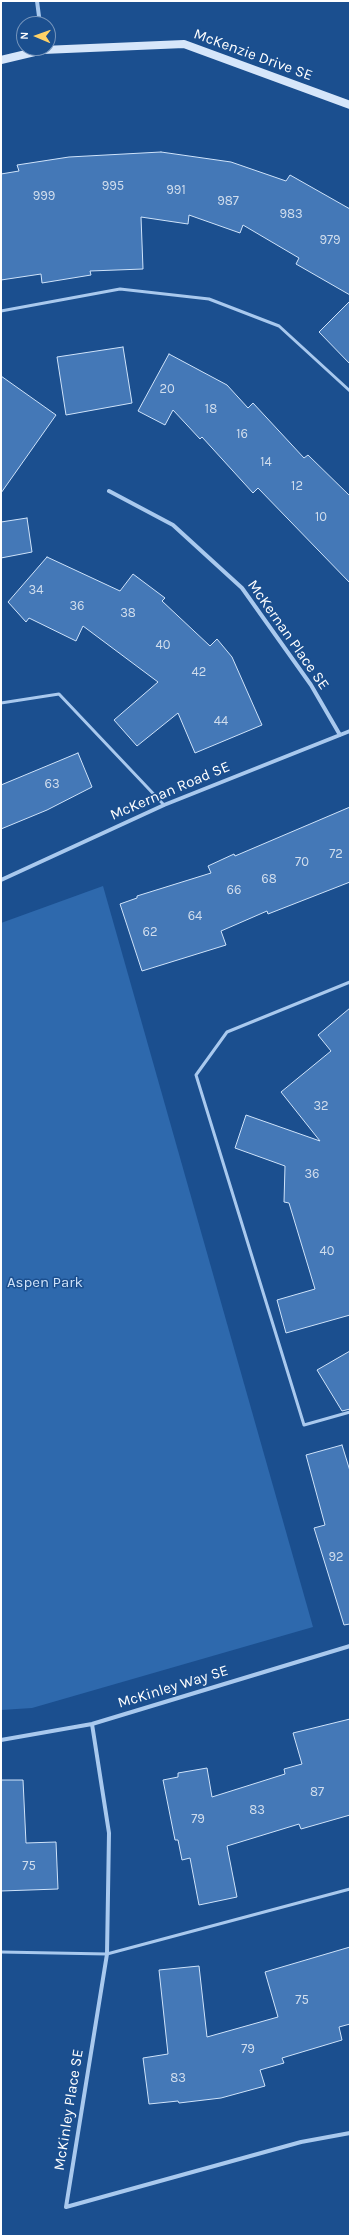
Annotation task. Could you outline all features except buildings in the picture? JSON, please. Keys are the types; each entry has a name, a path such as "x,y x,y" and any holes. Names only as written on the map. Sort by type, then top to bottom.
{"street":[{"path":"37,1 39,16"},
{"name":"McKenzie Drive SE","path":"56,49 184,44 350,105"},
{"name":"McKenzie Drive SE","path":"1,60 16,56"},
{"name":"McKernan Place SE","path":"109,491 173,525 242,588 311,685 340,735"},
{"name":"McKernan Road SE","path":"1,880 164,805 350,730"},
{"name":"McKinley Way SE","path":"1,1740 92,1724 350,1646"},
{"name":"McKinley Place SE","path":"92,1724 109,1833 107,1954 66,2208 301,2142 350,2132"}],"lane":[{"path":"1,311 120,289 209,299 279,326 350,391"},
{"path":"1,703 59,694 164,805"},
{"path":"350,982 228,1032 196,1075 304,1425 350,1412"},
{"path":"1,1952 107,1954 350,1889"}],"green space":[{"name":"Aspen Park","path":"103,886 313,1627 32,1708 1,1710 1,923"}]}
